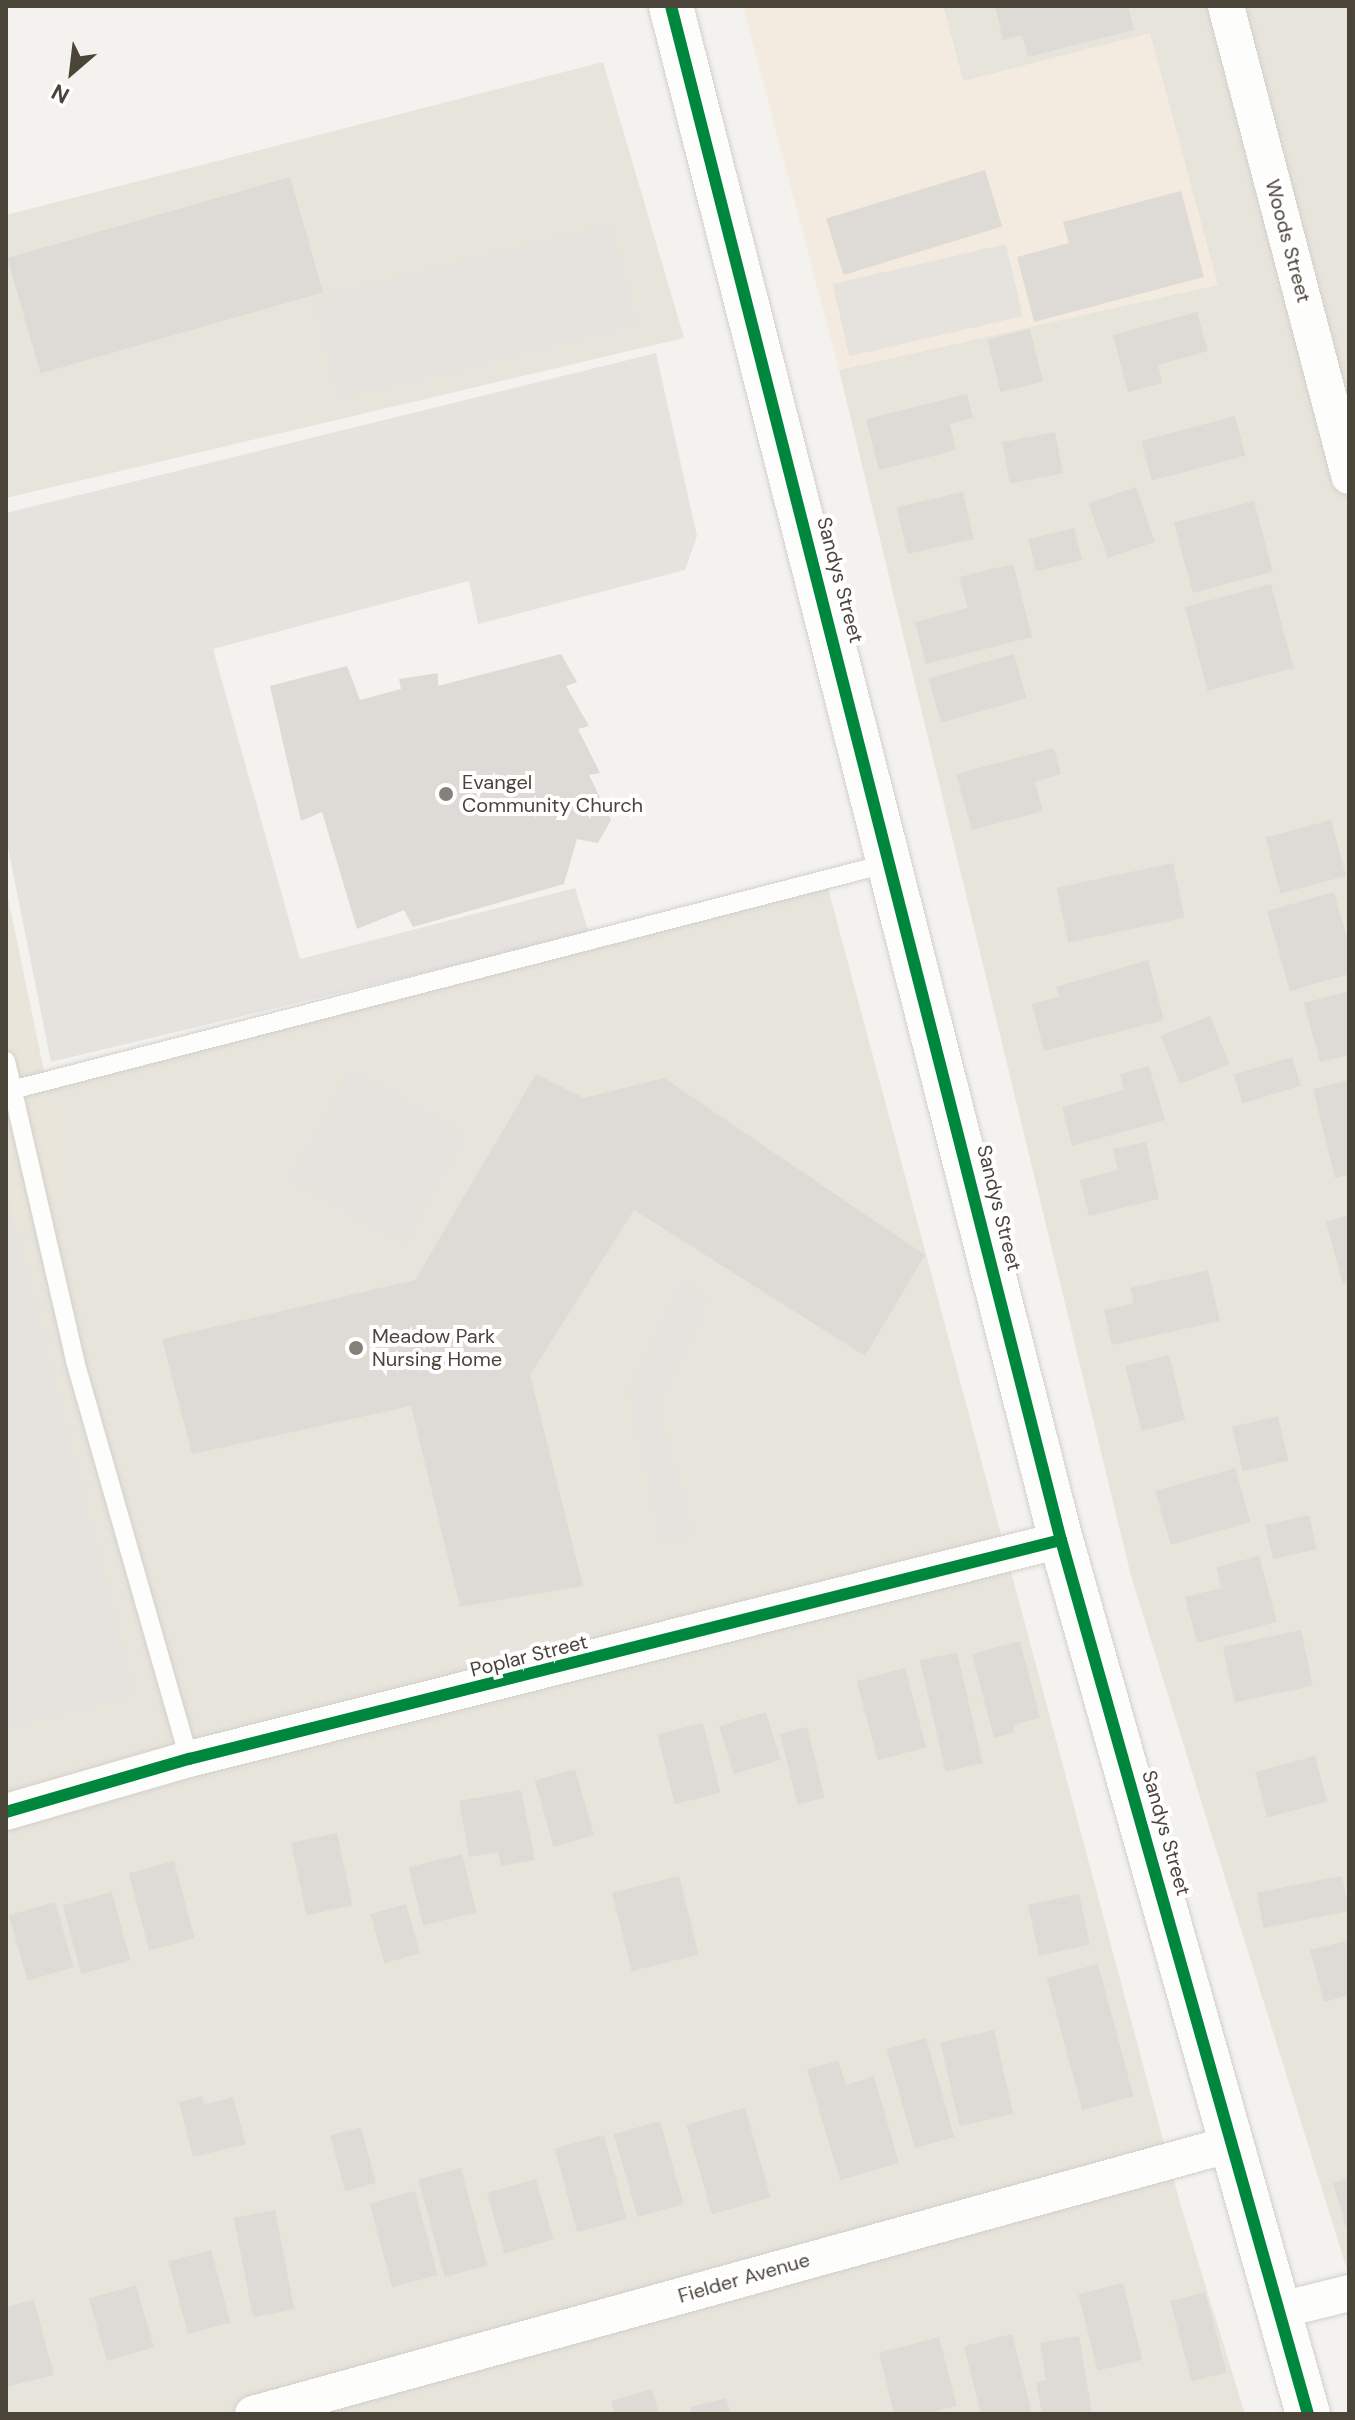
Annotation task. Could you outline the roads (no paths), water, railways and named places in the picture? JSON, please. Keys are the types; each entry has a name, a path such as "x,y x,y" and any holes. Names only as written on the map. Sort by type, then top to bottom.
{"street":[{"name":"Sandys Street","path":"671,6 892,862 1061,1540 1235,2143 1308,2414"},
{"name":"Woods Street","path":"1226,6 1349,476"},
{"name":"Poplar Street","path":"6,1812 189,1759 1061,1540"},
{"name":"Fielder Avenue","path":"253,2414 1235,2143"},
{"path":"1281,2310 1349,2293"}],"lane":[{"path":"12,1090 892,862"},
{"path":"6,1061 75,1361 189,1759"}],"place":[{"name":"Evangel Community Church","path":"446,794"},
{"name":"Meadow Park Nursing Home","path":"356,1348"}]}
